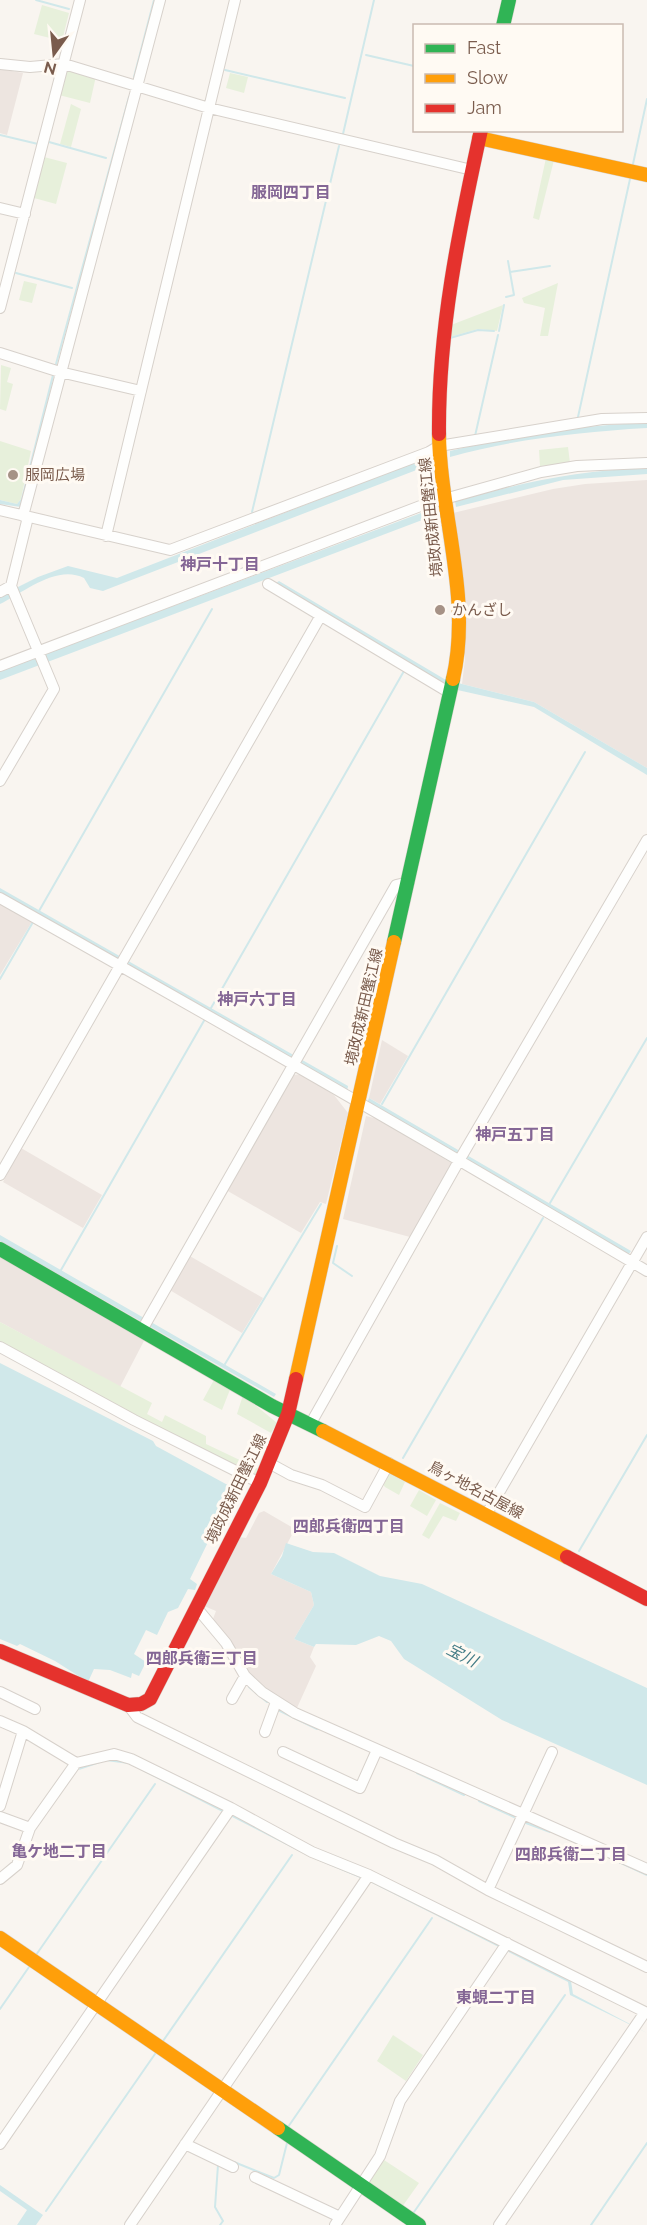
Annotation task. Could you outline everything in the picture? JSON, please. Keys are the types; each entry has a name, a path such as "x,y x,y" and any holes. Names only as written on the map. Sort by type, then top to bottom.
{"main road":[{"path":"504,24 509,0"},
{"path":"480,134 647,175"},
{"name":"境政成新田蟹江線","path":"128,1705 141,1704 150,1699 270,1463 288,1414 409,882 459,645 459,623 439,446 439,378 443,324 480,134"},
{"name":"鳥ヶ地名古屋線","path":"0,1249 145,1324 288,1414 311,1422 647,1599"},
{"path":"0,1650 84,1689 128,1705"},
{"path":"0,1938 419,2225"}],"street":[{"path":"0,308 80,0"},
{"path":"0,781 54,689 14,590 26,516 60,372 160,0"},
{"path":"106,536 235,0"},
{"path":"0,64 30,67 64,64 138,84 172,98 209,108 472,170"},
{"path":"0,208 25,214"},
{"path":"0,353 60,372 141,391"},
{"path":"0,510 159,549 180,548 246,520 429,452 439,446 602,419 647,418"},
{"path":"0,666 40,653 403,512 541,472 577,465 647,463"},
{"path":"268,584 450,693"},
{"path":"0,592 14,590"},
{"path":"0,1175 320,617"},
{"path":"311,1422 461,1157 647,840"},
{"path":"145,1324 396,885 409,882"},
{"path":"0,898 122,962 295,1060 359,1104 461,1157 647,1270"},
{"path":"486,1515 647,1237"},
{"path":"0,1347 135,1420 260,1483"},
{"path":"270,1463 291,1475 322,1485 364,1508 390,1463"},
{"path":"196,1607 226,1644 246,1676 276,1702 298,1715 647,1869"},
{"path":"232,1699 246,1676"},
{"path":"0,1692 35,1709"},
{"path":"265,1732 276,1702"},
{"path":"128,1705 137,1717 394,1843 435,1860 488,1890 647,1967"},
{"path":"0,1721 23,1731 76,1763"},
{"path":"0,1806 23,1731"},
{"path":"283,1752 360,1788 377,1750"},
{"path":"488,1890 552,1752"},
{"path":"0,1879 17,1865 30,1828 76,1763 114,1754 131,1759 229,1811 505,1947 646,2012 499,2225"},
{"path":"0,2144 229,1811"},
{"path":"0,1817 30,1828"},
{"path":"129,2225 367,1878"},
{"path":"255,2177 337,2221 380,2156 400,2101 505,1947"},
{"path":"185,2144 233,2167"}],"shaded area":[{"path":"0,69 23,73 7,135 0,133"},
{"path":"647,480 647,768 534,702 462,684 465,659 465,595 453,513 553,489 585,484"},
{"path":"0,902 33,920 0,975"},
{"path":"382,1040 408,1056 380,1104 369,1098"},
{"path":"302,1074 334,1095 348,1113 326,1204 320,1202 301,1233 226,1190 293,1075"},
{"path":"366,1116 378,1119 453,1164 410,1237 343,1219"},
{"path":"21,1148 102,1195 83,1228 3,1182"},
{"path":"0,1253 146,1337 120,1387 0,1322"},
{"path":"188,1255 263,1298 242,1333 168,1289"},
{"path":"264,1511 295,1529 271,1574 311,1592 314,1605 294,1639 314,1647 310,1657 316,1666 296,1710 274,1698 249,1676 213,1619 216,1611 204,1606 239,1537 246,1538 259,1513"}],"green space":[{"path":"42,5 69,13 62,41 34,34"},
{"path":"68,71 96,76 90,103 59,95 65,73"},
{"path":"230,73 248,77 244,93 226,88"},
{"path":"71,104 81,109 71,147 60,144"},
{"path":"44,157 67,163 56,204 34,198"},
{"path":"546,158 554,160 539,220 533,218"},
{"path":"24,281 37,284 32,303 19,300"},
{"path":"558,283 548,336 540,336 545,308 524,303 522,298"},
{"path":"503,305 497,331 478,329 450,337 451,325"},
{"path":"1,365 11,368 7,382 13,384 6,411 0,409"},
{"name":"服岡広場","path":"0,441 31,451 21,499 17,504 0,500"},
{"path":"568,447 570,463 540,466 539,450"},
{"path":"0,1322 152,1403 147,1414 162,1422 165,1415 206,1436 206,1444 261,1470 259,1476 167,1432 0,1344"},
{"path":"215,1378 231,1387 222,1410 203,1400"},
{"path":"243,1395 277,1423 271,1433 237,1414"},
{"path":"388,1473 405,1482 399,1495 382,1483"},
{"path":"419,1490 436,1500 427,1516 410,1506"},
{"path":"440,1503 460,1513 456,1521 443,1516 429,1539 422,1535"},
{"path":"393,2035 423,2055 406,2081 377,2061"},
{"path":"384,2160 419,2183 402,2207 368,2184"}],"water":[{"path":"52,375 54,376 21,507 0,504 0,500 17,504 21,499"},
{"path":"647,423 647,428 547,437 498,445 450,457 450,451 499,440 597,426"},
{"path":"431,456 432,464 103,591 90,588 84,578 63,574 41,581 0,604 0,596 38,577 68,566 117,578"},
{"path":"647,468 647,474 563,480 456,507 455,501 527,483 597,471"},
{"path":"437,507 438,514 0,680 0,671"},
{"path":"279,581 446,680 534,702 647,768 647,775 534,707 444,687 273,585"},
{"path":"0,888 348,1086 347,1092 0,893"},
{"path":"369,1098 631,1251 628,1255 367,1103"},
{"path":"0,1235 276,1394 274,1397 0,1241"},
{"path":"0,1363 153,1441 156,1446 235,1489 216,1527 222,1530 217,1539 211,1536 190,1579 197,1584 195,1590 188,1589 178,1608 168,1612 157,1635 146,1630 134,1654 146,1662 139,1676 132,1673 131,1678 110,1670 94,1669 88,1682 55,1661 20,1644 17,1646 0,1639"},
{"name":"宝川","path":"286,1543 313,1552 334,1553 380,1576 422,1584 647,1688 647,1785 502,1720 404,1659 391,1641 379,1636 356,1645 316,1644 314,1647 294,1639 314,1605 311,1592 271,1574 282,1556"},
{"path":"119,1758 373,1881 571,1981 573,1994 647,2033 570,1995 568,1982 372,1883 310,1857 129,1764 106,1761 79,1770 81,1764"},
{"path":"0,2185 43,2215 36,2225 17,2225 27,2210 0,2191"}],"waterway":[{"path":"36,0 69,9"},
{"path":"134,77 154,0"},
{"path":"343,134 374,0"},
{"path":"366,55 413,66"},
{"path":"225,70 345,98"},
{"path":"56,364 129,97"},
{"path":"633,164 647,99"},
{"path":"0,135 38,144"},
{"path":"49,142 106,158"},
{"path":"252,512 339,146"},
{"path":"578,417 630,179"},
{"path":"506,297 514,295 508,261"},
{"path":"510,272 550,266"},
{"path":"16,273 72,288"},
{"path":"499,331 504,305"},
{"path":"450,338 478,330 494,331"},
{"path":"475,436 498,335"},
{"path":"39,911 212,609"},
{"path":"211,1008 404,671"},
{"path":"382,1104 585,752"},
{"path":"0,979 33,922"},
{"path":"61,1270 205,1019"},
{"path":"550,1203 647,1038"},
{"path":"225,1364 321,1204"},
{"path":"403,1458 543,1218"},
{"path":"337,1246 333,1263 352,1276"},
{"path":"579,1551 647,1435"},
{"path":"249,1687 267,1702"},
{"path":"278,1710 317,1729"},
{"path":"417,1773 464,1795"},
{"path":"36,1955 155,1784"},
{"path":"479,1801 514,1817"},
{"path":"526,1823 550,1832"},
{"path":"163,2041 292,1855"},
{"path":"619,1862 647,1875"},
{"path":"288,2127 432,1918"},
{"path":"0,2009 29,1967"},
{"path":"414,2212 565,1995"},
{"path":"46,2211 155,2054"},
{"path":"234,2162 274,2178 279,2175 287,2143"},
{"path":"591,2225 647,2143"},
{"path":"218,2165 215,2207 223,2221 220,2225"}],"traffic: fast":[{"path":"503,24 509,0"},
{"path":"394,942 453,679"},
{"path":"0,1249 272,1406 323,1431"},
{"path":"278,2128 419,2225"}],"traffic: slow":[{"path":"479,138 647,175"},
{"path":"439,434 459,618 458,648 453,679"},
{"path":"296,1379 394,942"},
{"path":"323,1431 567,1557"},
{"path":"0,1938 278,2128"}],"traffic: jam":[{"path":"439,434 442,357 451,281 481,132"},
{"path":"0,1651 128,1705 141,1704 150,1699 260,1483 288,1414 296,1379"},
{"path":"567,1557 647,1599"}],"place":[{"name":"服岡広場","path":"13,475"},
{"name":"かんざし","path":"440,610"}],"district":[{"name":"服岡四丁目","path":"291,192"},
{"name":"神戸十丁目","path":"220,564"},
{"name":"神戸六丁目","path":"257,999"},
{"name":"神戸五丁目","path":"515,1134"},
{"name":"四郎兵衛四丁目","path":"349,1526"},
{"name":"四郎兵衛三丁目","path":"202,1658"},
{"name":"亀ケ地二丁目","path":"59,1851"},
{"name":"四郎兵衛二丁目","path":"571,1854"},
{"name":"東蜆二丁目","path":"496,1997"}]}
